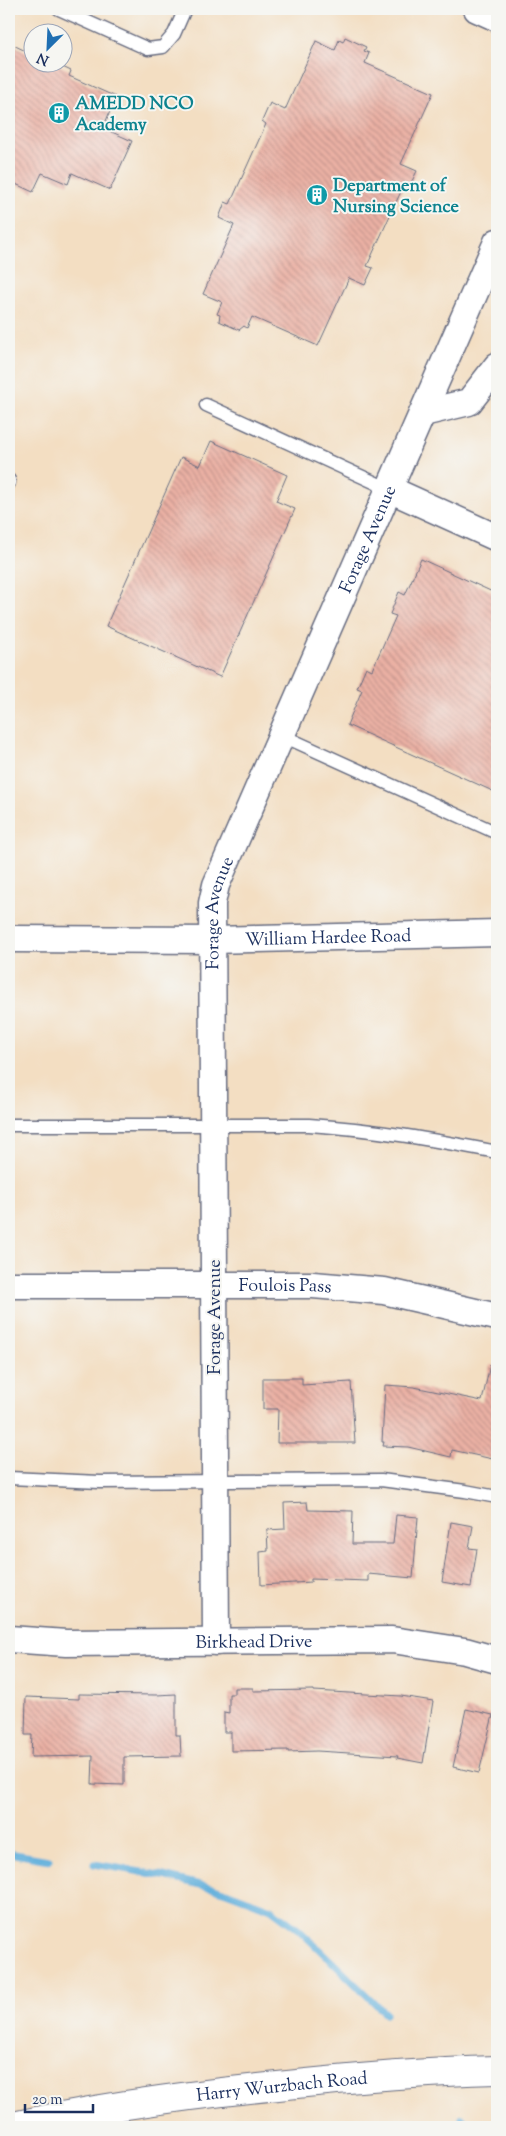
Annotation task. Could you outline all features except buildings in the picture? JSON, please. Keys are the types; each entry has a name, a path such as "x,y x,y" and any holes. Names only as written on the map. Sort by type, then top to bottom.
{"main road":[{"name":"Harry Wurzbach Road","path":"9,2126 147,2101 244,2089 355,2078 451,2071 497,2070"}],"street":[{"path":"476,9 497,18"},
{"name":"Forage Avenue","path":"216,1642 212,903 216,885 497,242"},
{"path":"423,412 469,402 497,366"},
{"path":"389,489 497,538"},
{"name":"William Hardee Road","path":"9,940 213,940 497,933"},
{"name":"Foulois Pass","path":"9,1285 313,1285 384,1292 497,1317"},
{"name":"Birkhead Drive","path":"9,1639 66,1643 392,1640 465,1651 497,1660"}],"lane":[{"path":"59,9 148,49 163,47 174,34 185,9"},
{"path":"206,405 389,489"},
{"path":"281,735 497,833"},
{"path":"9,1125 309,1125 355,1128 410,1135 497,1152"},
{"path":"9,1478 100,1482 382,1480 497,1497"}],"waterway":[{"path":"9,1853 49,1860"},
{"path":"94,1864 159,1875 221,1890 271,1909 298,1929 386,2014"},
{"path":"462,2118 470,2127"}],"place":[{"name":"AMEDD NCO Academy","path":"59,113"},
{"name":"Department of Nursing Science","path":"317,195"}]}
